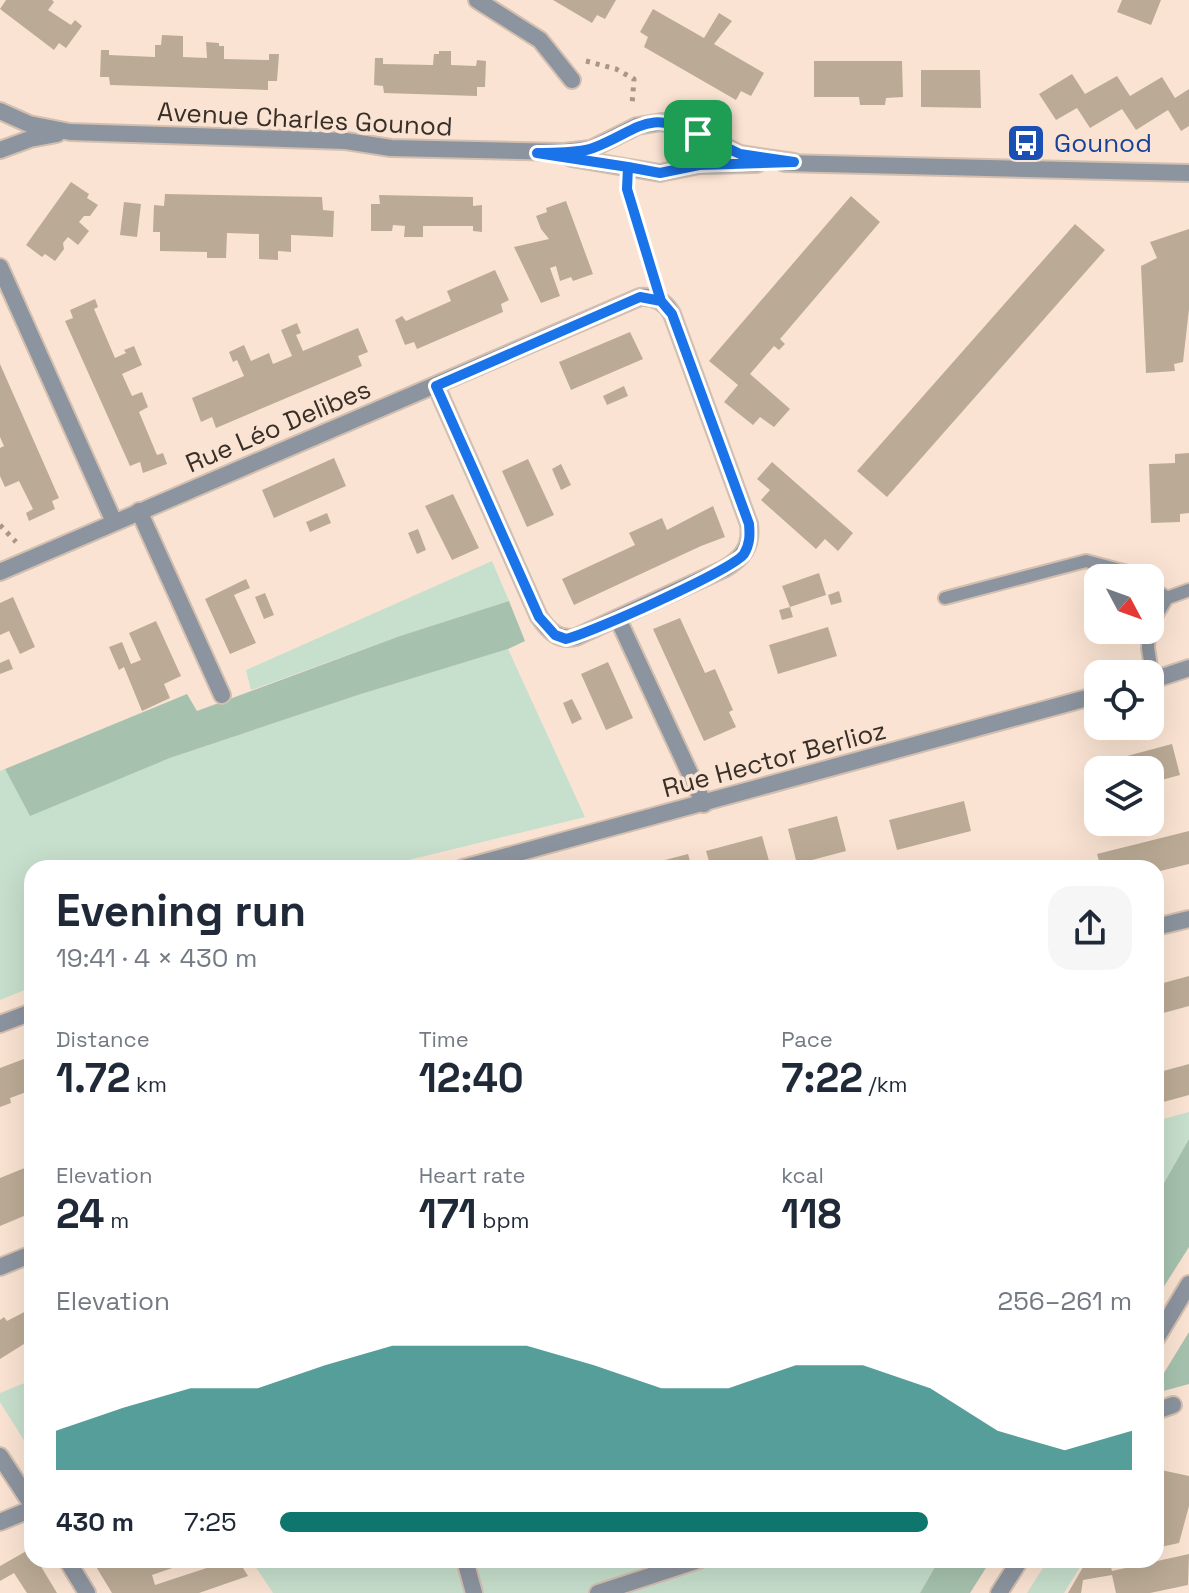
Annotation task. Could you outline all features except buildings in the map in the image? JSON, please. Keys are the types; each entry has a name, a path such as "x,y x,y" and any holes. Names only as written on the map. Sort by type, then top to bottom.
{"street":[{"path":"477,0 528,30 552,52 572,80"},
{"name":"Avenue Charles Gounod","path":"0,111 29,124 70,132 346,141 391,148 537,153 591,149 653,121 670,123 740,154 794,162"},
{"name":"Avenue Charles Gounod","path":"0,150 30,139 70,132"},
{"name":"Avenue Charles Gounod","path":"537,153 660,173 699,165 794,162 1189,173"},
{"path":"0,267 114,522"},
{"name":"Rue Léo Delibes","path":"0,572 640,297 661,301"},
{"path":"436,386 539,617 555,635 566,639 576,637 724,569 743,554 749,544 749,524 672,314 661,301"},
{"path":"139,511 222,695"},
{"path":"618,619 704,804"},
{"path":"1164,676 1189,668"},
{"name":"Rue Hector Berlioz","path":"493,860 1084,699"},
{"path":"1164,925 1189,919"},
{"path":"0,1024 24,1015"},
{"path":"0,1267 24,1257"},
{"path":"1164,1326 1189,1284"},
{"path":"1164,1408 1173,1405"},
{"path":"0,1456 24,1494"},
{"path":"0,1522 24,1511"},
{"path":"72,1568 87,1593"},
{"path":"467,1568 474,1593"},
{"path":"598,1593 675,1568"},
{"path":"999,1593 1015,1568"}],"lane":[{"path":"945,598 1086,561 1097,564"},
{"path":"1164,603 1167,598 1189,590"}],"path":[{"path":"552,52 616,69 634,79 630,130"},
{"path":"628,167 627,189 661,301"}],"green space":[{"path":"492,561 509,601 400,636 251,690 246,670"},
{"path":"509,601 525,641 508,649 170,758 30,816 5,769 187,694 197,711 400,636"},
{"path":"508,649 585,817 409,860 24,860 24,990 0,1000 0,771 5,769 30,815 170,758"},
{"path":"1189,1112 1189,1139 1164,1183 1164,1119"},
{"path":"1189,1139 1189,1247 1164,1286 1164,1183"},
{"path":"1189,1332 1189,1384 1164,1391 1164,1373"},
{"path":"24,1383 24,1440 0,1402 0,1393"},
{"path":"256,1568 934,1568 920,1593 273,1593"},
{"path":"934,1568 986,1568 970,1593 920,1593"},
{"path":"1043,1568 1079,1568 1064,1593 1027,1593"}],"place":[{"name":"Gounod","path":"1026,143"}],"route":[{"path":"698,134 670,123 653,121 591,149 537,153 628,167 627,189 661,301 640,297 436,386 539,617 546,628 566,639 618,619 724,569 735,562 749,544 749,524 672,314 661,301 627,189 628,167 660,173 699,165 794,162 740,154 698,134"}]}
